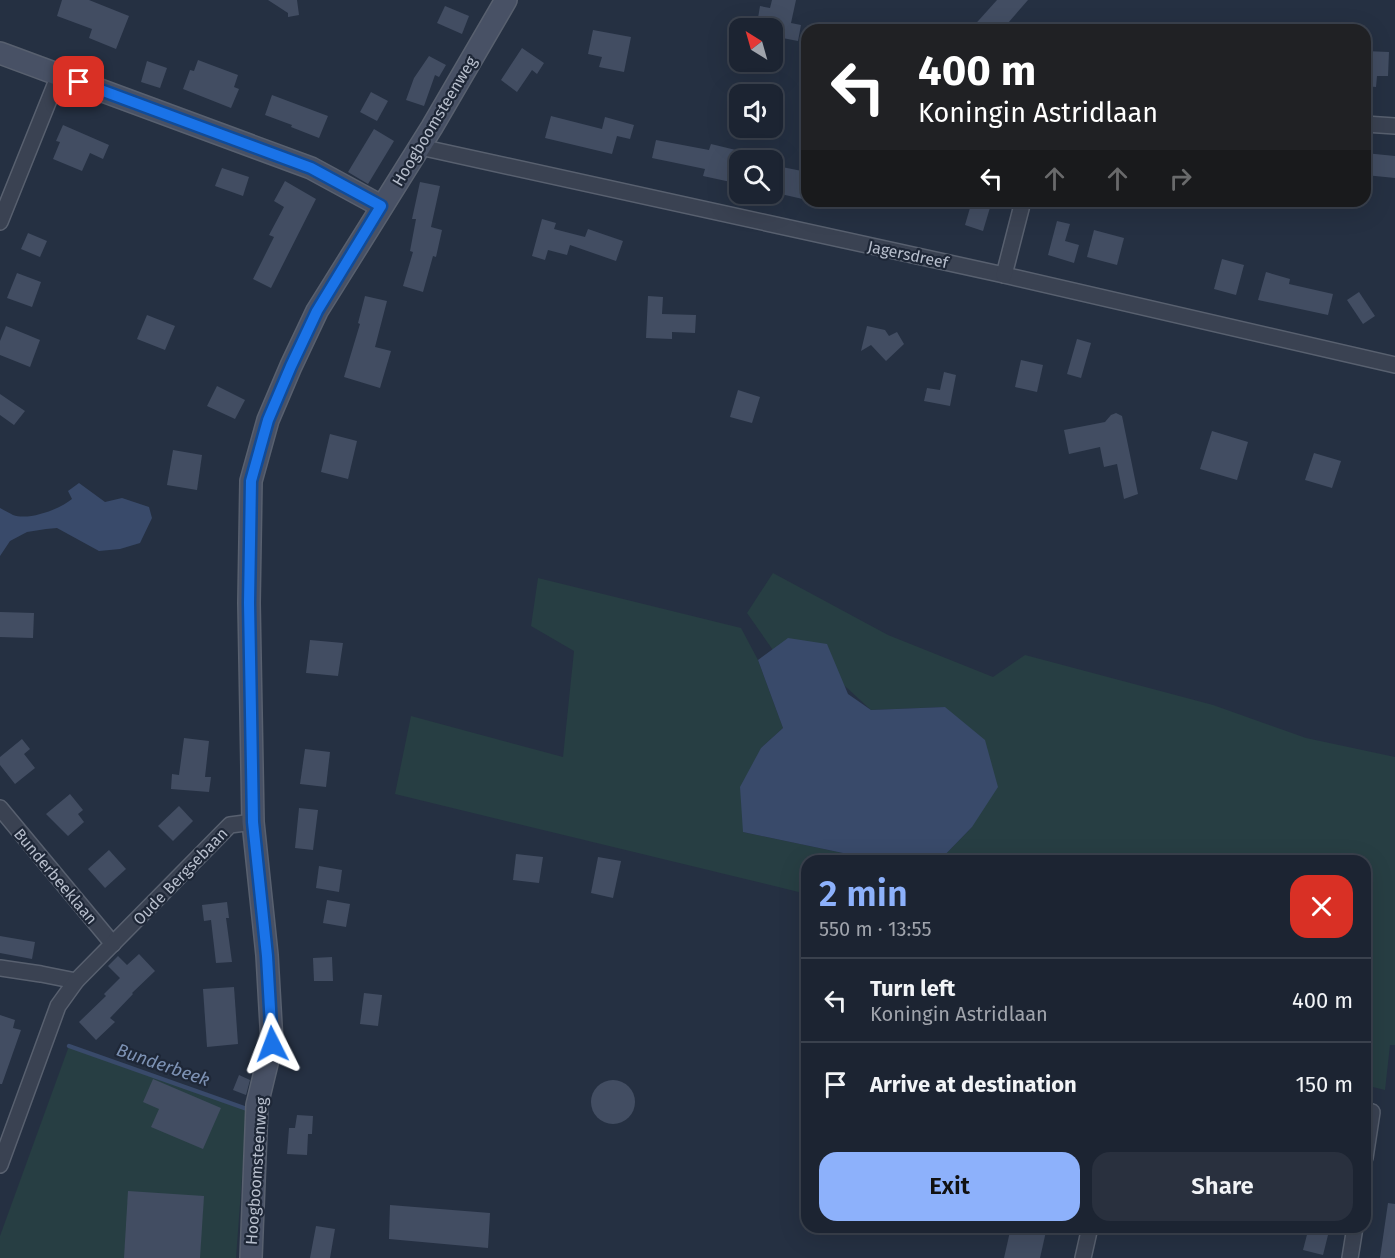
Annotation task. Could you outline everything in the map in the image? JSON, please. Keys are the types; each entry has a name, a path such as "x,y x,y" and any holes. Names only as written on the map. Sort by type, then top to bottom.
{"street":[{"name":"Hoogboomsteenweg","path":"251,1258 257,1105 272,1044 267,956 253,822 249,603 251,481 268,420 317,311 420,147 506,0"},
{"path":"0,53 311,168 381,206"},
{"path":"0,222 59,75"},
{"path":"1371,124 1395,126"},
{"name":"Jagersdreef","path":"420,147 1004,275 1395,365"},
{"path":"1004,275 1021,207"},
{"name":"Bunderbeeklaan","path":"0,808 113,944"},
{"name":"Oude Bergsebaan","path":"0,1166 58,1006 76,981 230,825 253,822"},
{"path":"0,968 76,981"},
{"path":"1371,1119 1372,1112"},
{"path":"1083,1258 1089,1233"},
{"path":"1350,1258 1354,1233"}],"green space":[{"path":"773,573 888,635 993,677 1025,655 1213,705 1306,738 1395,757 1395,1045 1390,1045 1385,1090 1371,1086 1371,855 945,855 972,827 945,707 871,710 822,665 775,653 747,613"},
{"path":"538,578 741,628 758,660 783,728 761,748 743,832 852,855 801,855 801,893 395,794 411,716 563,757 574,651 531,626"},
{"path":"69,1046 247,1109 236,1258 0,1258 0,1236"}],"water":[{"path":"79,483 105,502 122,498 149,507 152,518 140,543 120,549 99,551 57,528 46,529 27,532 10,541 0,556 0,508 20,516 44,513 72,499 68,491"},
{"path":"788,638 827,644 848,694 871,710 945,707 985,740 998,787 972,827 945,855 852,855 743,832 740,787 761,748 783,728 758,660"}],"building":[{"path":"62,0 89,0 129,16 116,49 89,38 92,29 57,16"},
{"path":"268,0 297,0 299,15 288,17 288,13"},
{"path":"772,0 796,0 791,23 801,25 798,41 783,38 783,18 758,18 760,6 770,8"},
{"path":"997,0 1028,0 1007,24 975,24"},
{"path":"445,6 469,16 462,34 437,23"},
{"path":"593,30 631,37 624,72 599,67 602,57 588,54"},
{"path":"522,48 544,63 537,74 532,70 517,92 501,80"},
{"path":"1371,51 1389,52 1388,76 1377,76 1376,87 1371,87"},
{"path":"429,56 446,65 439,77 435,75 424,106 406,100 414,78"},
{"path":"198,60 238,75 234,87 239,89 231,108 183,89 190,70 194,71"},
{"path":"147,61 167,68 160,88 141,82"},
{"path":"371,92 388,101 377,121 360,112"},
{"path":"272,95 328,116 319,138 265,115"},
{"path":"551,116 602,129 605,117 634,125 630,139 617,136 612,154 545,138"},
{"path":"63,125 109,145 103,159 90,153 82,171 53,159 60,142 56,141"},
{"path":"374,129 394,141 368,184 348,172"},
{"path":"656,140 709,150 711,144 736,150 729,150 729,182 703,176 705,169 652,158"},
{"path":"1371,154 1395,156 1395,178 1371,176"},
{"path":"783,167 801,171 801,199 783,195"},
{"path":"222,168 249,177 243,196 215,186"},
{"path":"285,181 316,199 271,288 253,279 274,237 269,235 284,207 274,201"},
{"path":"420,182 440,186 431,227 442,230 436,257 433,256 423,292 403,286 413,252 410,251 416,219 412,219"},
{"path":"970,207 990,207 983,231 965,225"},
{"path":"542,219 556,223 554,229 585,237 588,229 623,241 616,261 570,245 567,255 548,250 545,260 532,256"},
{"path":"1057,221 1070,224 1065,241 1079,245 1074,263 1048,255"},
{"path":"1094,230 1124,238 1117,265 1087,257"},
{"path":"28,233 47,241 40,257 21,249"},
{"path":"1222,259 1244,265 1236,295 1214,289"},
{"path":"1266,272 1290,279 1289,284 1333,294 1328,315 1258,300"},
{"path":"17,273 41,282 32,307 7,298"},
{"path":"1359,292 1375,316 1363,324 1347,300"},
{"path":"365,296 387,301 375,347 391,351 380,388 344,377 360,324 358,323"},
{"path":"648,296 663,297 662,314 696,315 695,333 672,332 672,339 646,338"},
{"path":"147,315 175,326 165,350 137,339"},
{"path":"6,326 40,340 30,367 0,355 0,341"},
{"path":"867,326 885,330 889,336 897,332 904,344 886,361 871,345 861,351"},
{"path":"1077,339 1091,343 1081,378 1067,374"},
{"path":"1021,360 1043,365 1037,392 1015,387"},
{"path":"944,372 956,375 950,406 924,401 927,388 940,390"},
{"path":"217,386 245,400 235,419 207,406"},
{"path":"738,390 760,397 752,423 730,417"},
{"path":"0,394 25,411 14,425 0,415"},
{"path":"1116,413 1122,416 1138,494 1124,499 1117,464 1104,467 1100,447 1069,454 1064,430 1105,422"},
{"path":"1212,431 1248,442 1237,480 1200,469"},
{"path":"330,434 357,441 348,479 321,472"},
{"path":"173,450 202,455 197,490 167,485"},
{"path":"1314,453 1341,461 1332,488 1305,480"},
{"path":"0,612 34,613 33,638 0,637"},
{"path":"310,640 343,643 338,676 306,673"},
{"path":"184,738 209,741 205,777 211,777 209,792 171,789 172,774 179,775"},
{"path":"22,739 30,749 24,754 35,768 15,784 0,765 0,757"},
{"path":"305,749 330,752 326,787 300,784"},
{"path":"70,794 83,810 78,814 84,822 68,836 46,814"},
{"path":"179,806 193,821 173,841 158,826"},
{"path":"299,808 318,810 313,850 295,848"},
{"path":"109,850 126,869 105,888 88,869"},
{"path":"516,854 543,857 539,883 513,880"},
{"path":"598,857 621,861 613,898 591,893"},
{"path":"319,866 342,870 339,892 316,888"},
{"path":"327,900 350,904 346,927 323,923"},
{"path":"227,902 229,918 226,918 232,962 216,963 211,920 204,921 202,905"},
{"path":"0,936 35,942 32,959 0,953"},
{"path":"139,954 155,971 110,1018 115,1022 96,1040 79,1022 106,996 104,994 120,978 108,966 118,956 127,965"},
{"path":"332,957 333,981 314,981 313,958"},
{"path":"234,987 238,1044 207,1047 203,989"},
{"path":"364,993 382,995 378,1026 360,1024"},
{"path":"0,1015 15,1020 13,1028 21,1030 2,1084 0,1084"},
{"path":"239,1075 250,1080 246,1095 233,1090"},
{"path":"153,1079 221,1108 203,1149 151,1127 159,1109 143,1102"},
{"path":"613,1080 628,1087 635,1102 628,1117 613,1124 598,1117 591,1102 598,1087"},
{"path":"297,1115 313,1116 312,1134 308,1134 307,1155 287,1154 289,1128 295,1128"},
{"path":"128,1191 204,1196 200,1258 124,1258"},
{"path":"1388,1203 1395,1204 1395,1258 1380,1258"},
{"path":"390,1205 490,1213 488,1248 389,1239"},
{"path":"316,1226 335,1229 330,1258 310,1258"},
{"path":"1010,1233 1046,1233 1040,1258 1004,1258"},
{"path":"1307,1233 1328,1233 1323,1255 1303,1250"}],"waterway":[{"name":"Bunderbeek","path":"69,1046 247,1109"}],"route":[{"path":"79,82 311,168 381,206 317,311 291,366 268,420 251,481 249,603 253,822 267,956 272,1044"}]}
